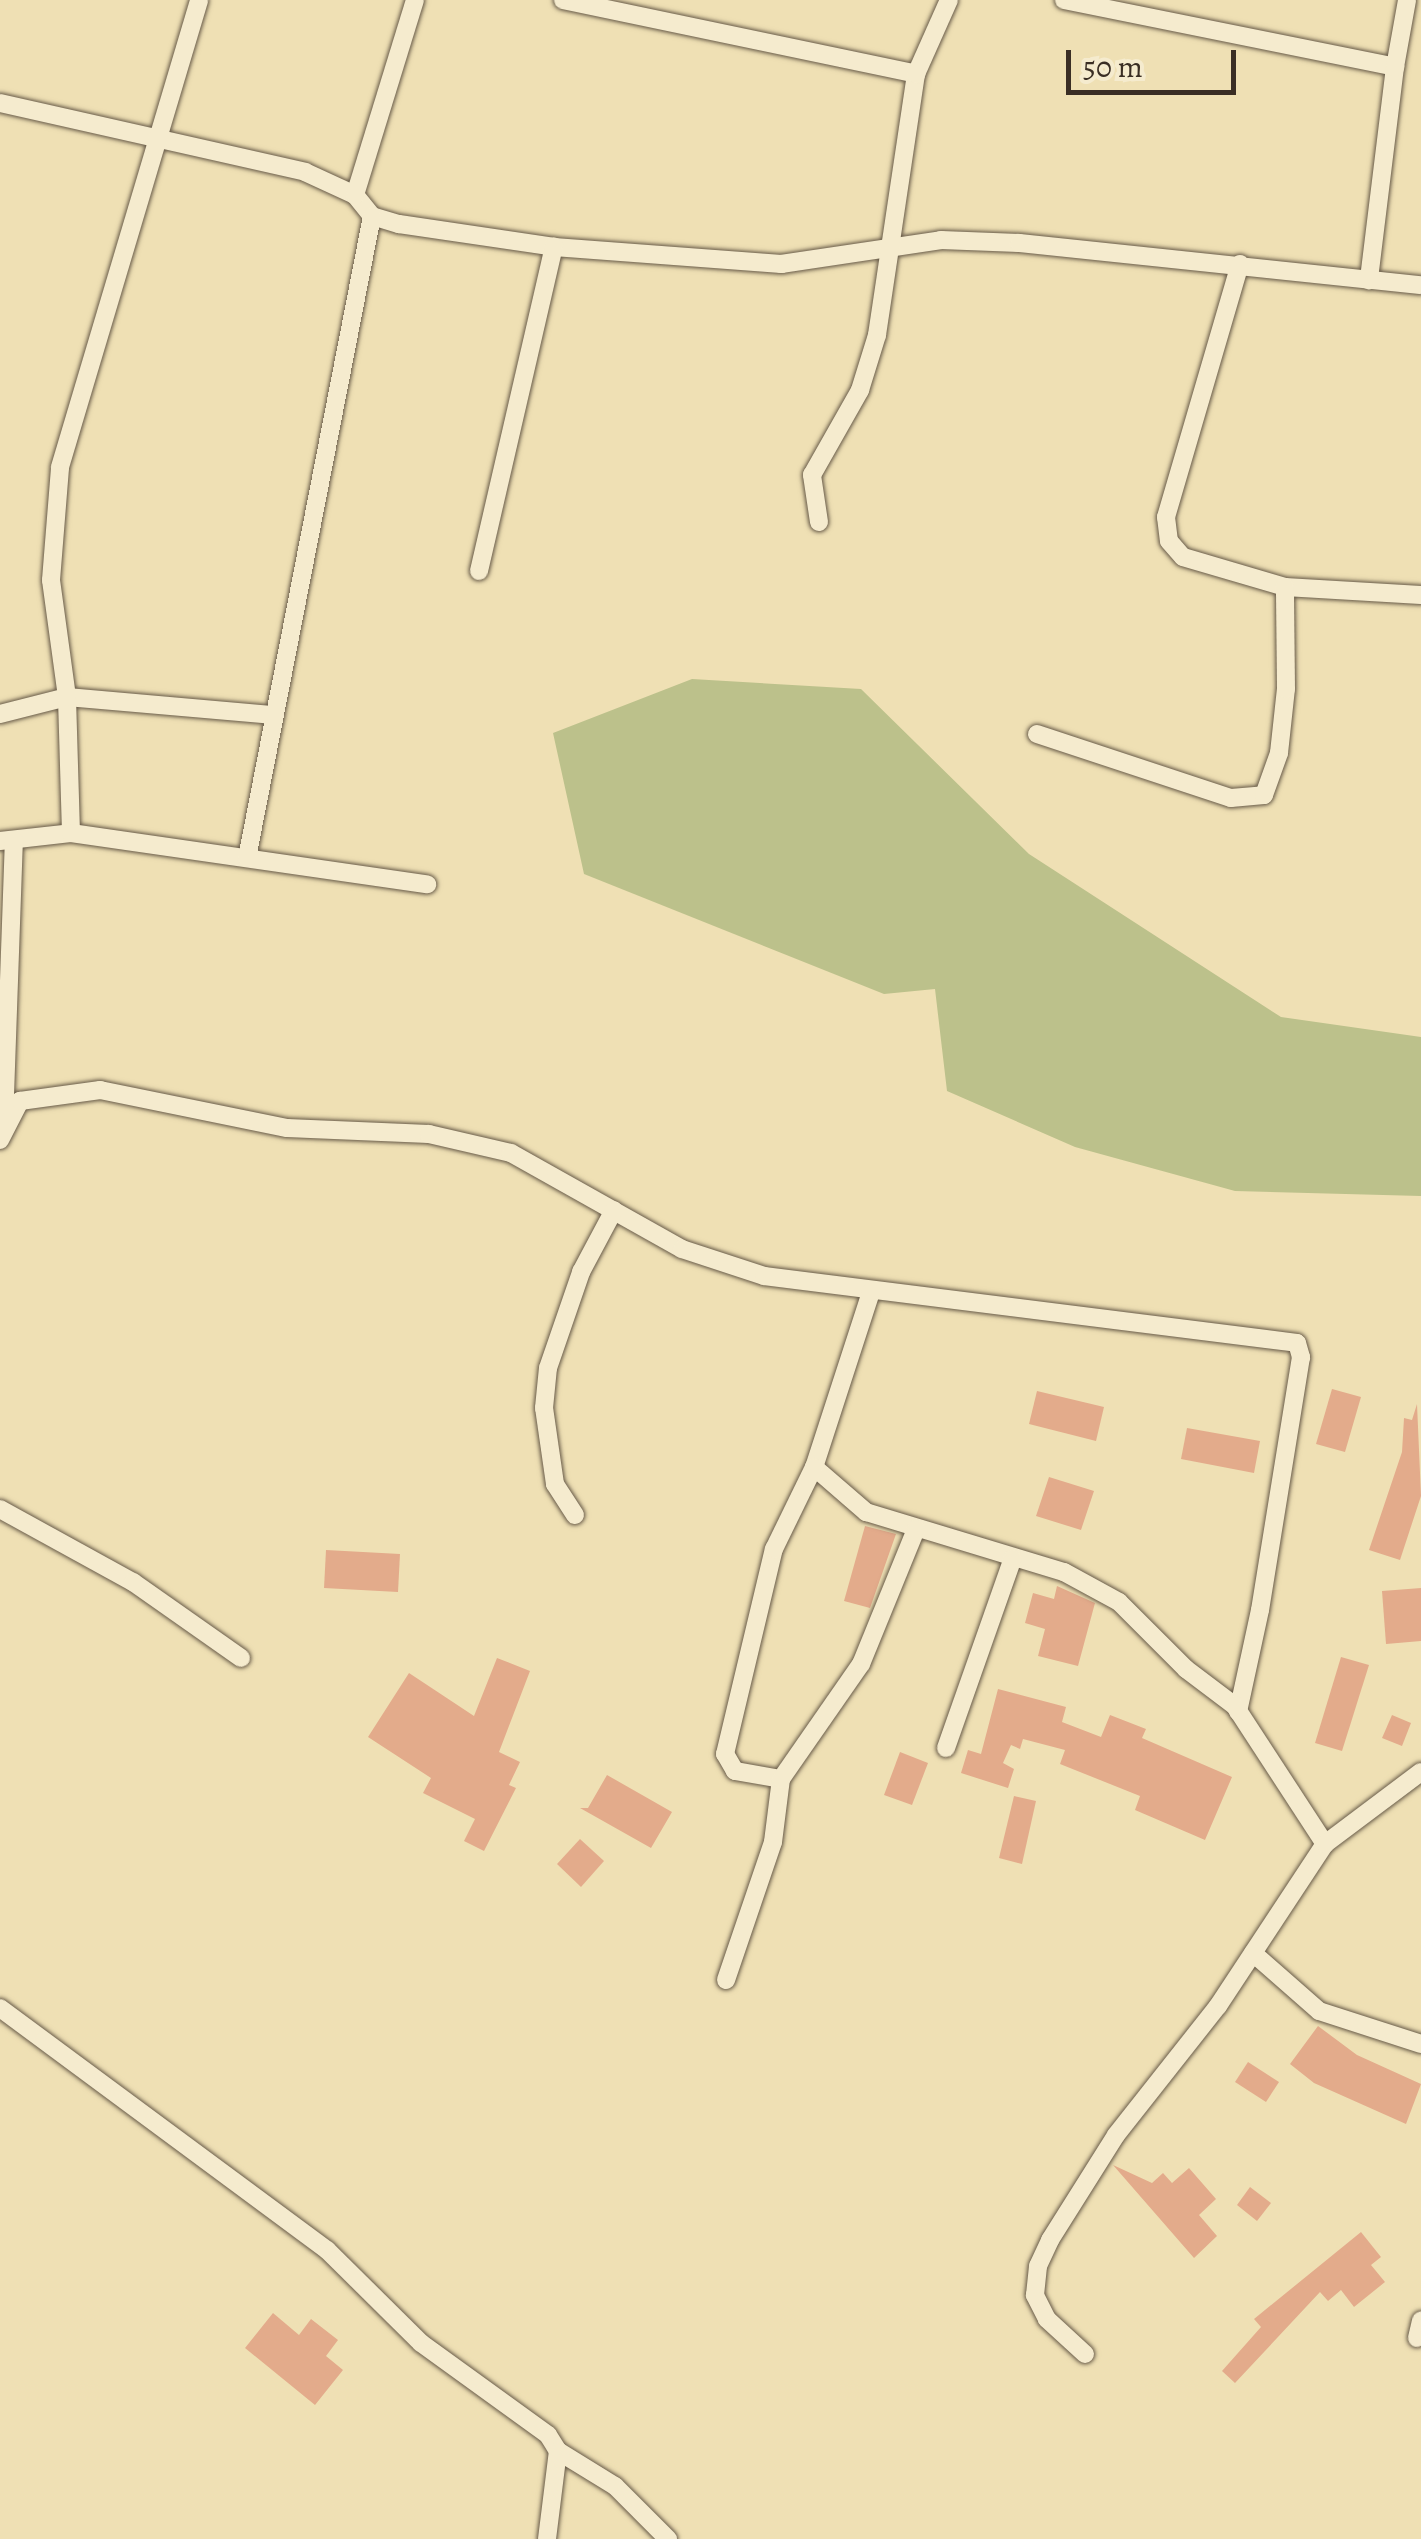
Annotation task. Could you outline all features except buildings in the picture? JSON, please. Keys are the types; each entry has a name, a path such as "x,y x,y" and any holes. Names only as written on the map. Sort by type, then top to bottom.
{"street":[{"path":"71,833 68,698 51,580 54,506 154,137 199,0"},
{"path":"355,195 415,0"},
{"path":"563,0 916,74"},
{"path":"819,522 812,475 860,390 877,334 916,74 949,0"},
{"path":"1064,0 1395,67"},
{"path":"1369,280 1407,0"},
{"path":"0,103 305,172 355,195 372,216 554,247 780,264 890,244 1018,243 1421,285"},
{"path":"248,858 372,216"},
{"path":"478,571 554,247"},
{"path":"1240,264 1166,518 1168,541 1184,558 1285,587 1421,595"},
{"path":"1037,734 1231,798 1264,795 1279,753 1286,690 1285,587"},
{"path":"0,714 68,698 274,715"},
{"path":"2,1133 7,840 71,833 427,884"},
{"path":"2,1133 20,1100 100,1090 287,1128 429,1134 511,1153 682,1248 764,1276 1297,1343 1298,1376 1238,1712"},
{"path":"575,1515 552,1466 544,1408 548,1368 581,1272 614,1210"},
{"path":"781,1780 735,1771 725,1754 774,1550 814,1467 871,1292"},
{"path":"814,1467 866,1512 1094,1584 1238,1712 1325,1844"},
{"path":"0,1509 132,1582 242,1658"},
{"path":"726,1980 772,1842 781,1780 861,1664 916,1529"},
{"path":"946,1748 1013,1558"},
{"path":"1086,2354 1047,2318 1035,2295 1038,2266 1116,2135 1254,1953 1325,1844 1421,1772"},
{"path":"1254,1953 1318,2011 1421,2044"},
{"path":"0,2008 327,2250 421,2344 548,2435 558,2451 615,2486 668,2539"},
{"path":"546,2539 558,2451"}],"green space":[{"path":"692,679 861,689 1029,854 1281,1017 1421,1037 1421,1196 1235,1191 1075,1147 947,1091 935,989 884,994 584,874 553,733"}]}
